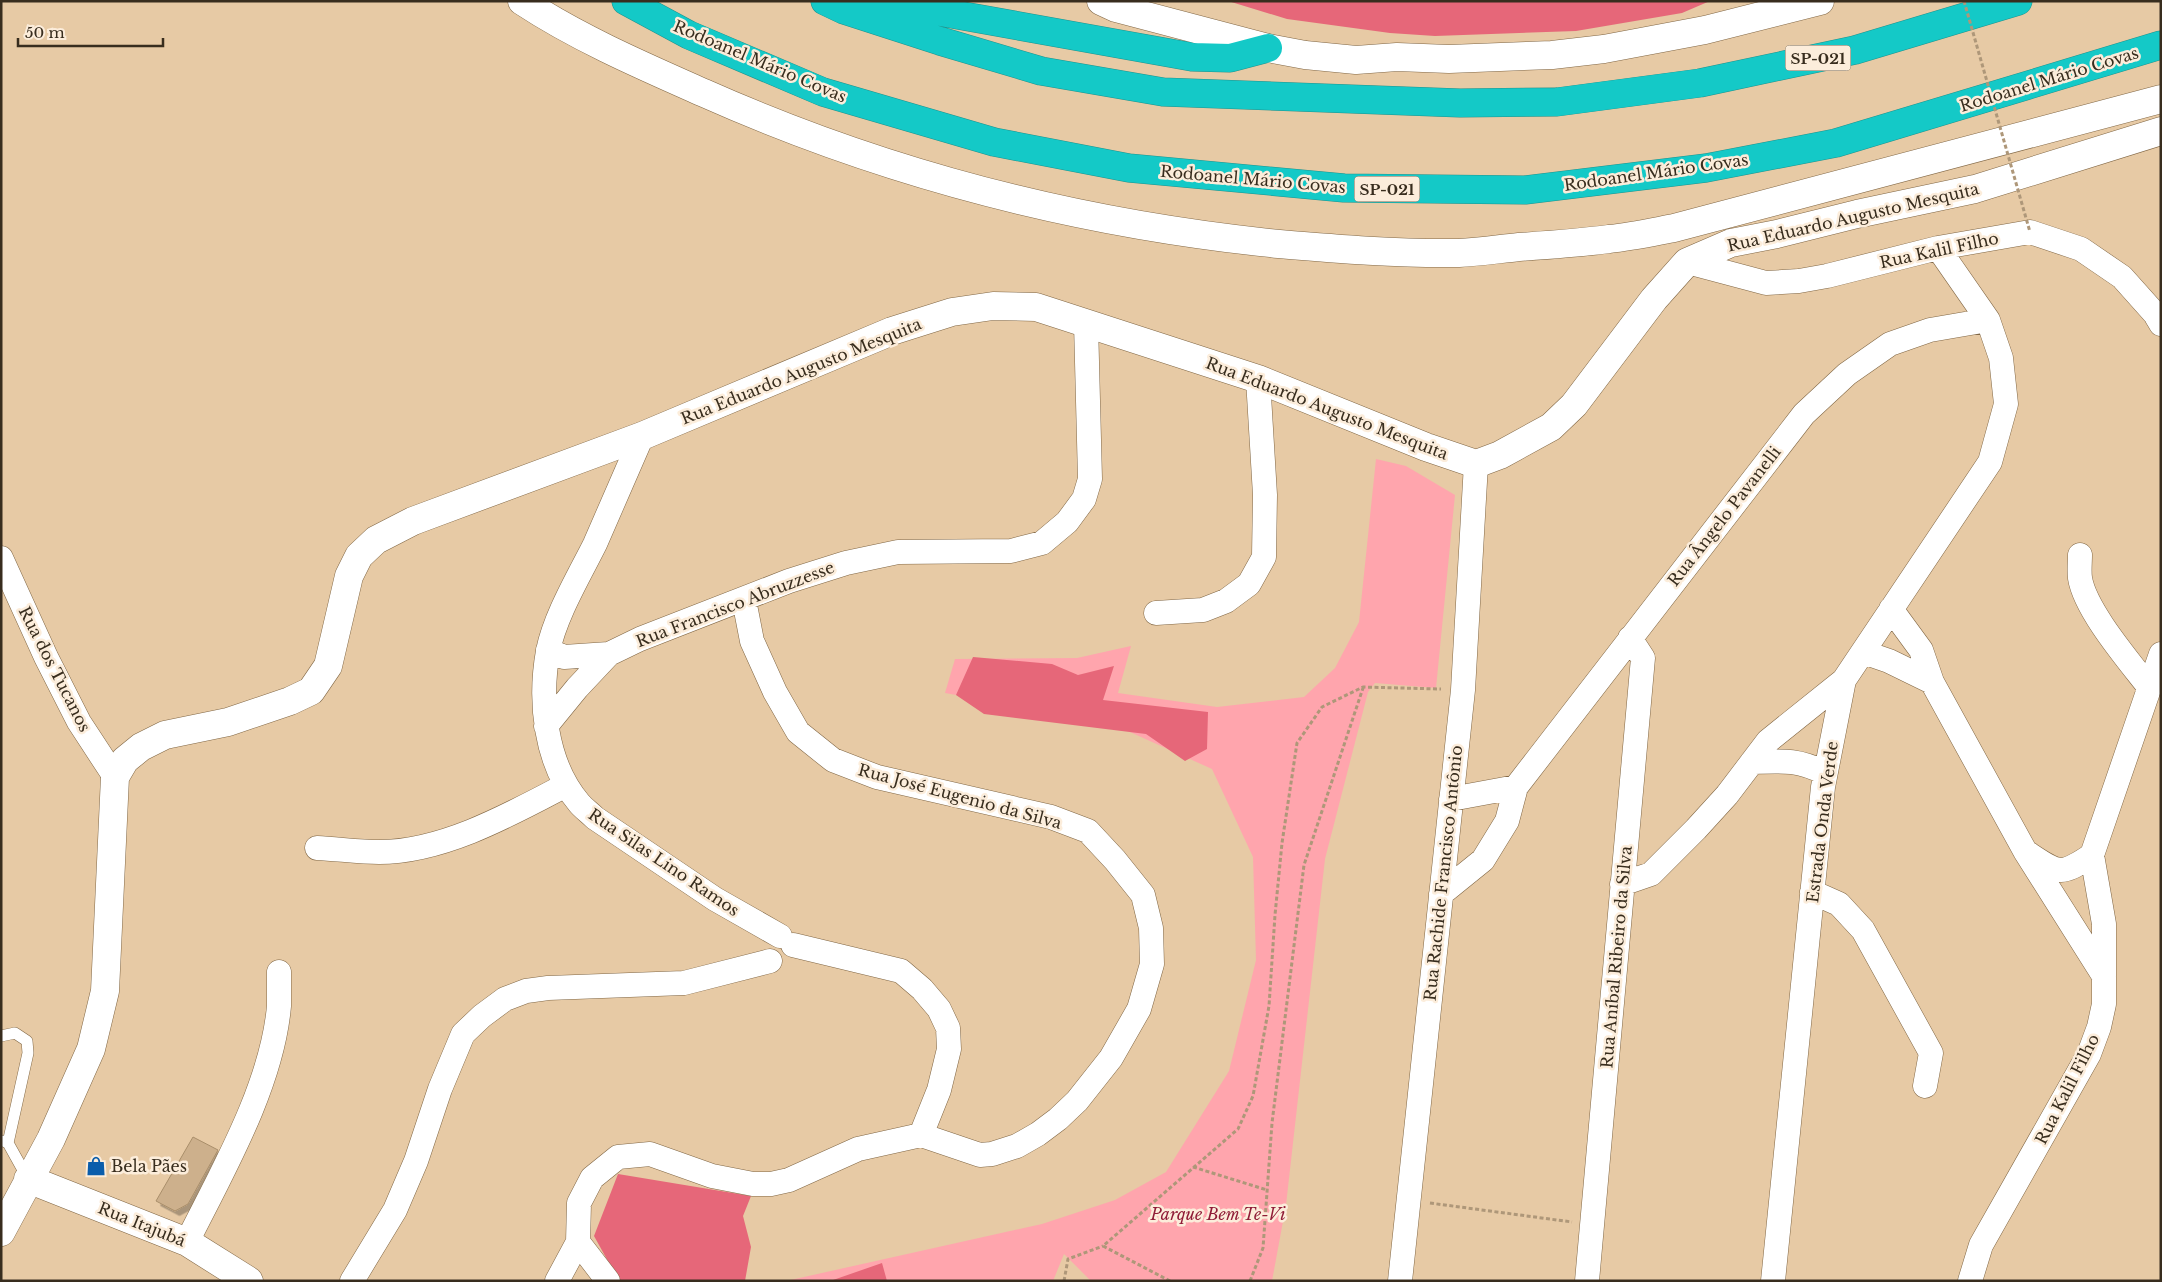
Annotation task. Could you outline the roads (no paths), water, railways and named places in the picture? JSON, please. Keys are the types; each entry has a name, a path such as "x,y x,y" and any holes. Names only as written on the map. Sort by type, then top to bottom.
{"highway":[{"name":"Rodoanel Mário Covas","path":"626,1 689,34 823,92 994,142 1129,168 1344,188 1525,190 1706,168 1836,143 2161,45"},
{"name":"SP-021","path":"835,5 940,41 1041,70 1163,92 1460,103 1557,102 1700,83 1855,50 2018,1"},
{"path":"835,5 902,5 1192,57 1230,58 1268,48"}],"main road":[{"path":"522,1 594,41 663,75 787,128 878,160 1020,200 1092,216 1238,240 1321,247 1460,253 1610,239 1656,231 2161,99"},
{"path":"1100,1 1116,8 1268,48 1313,56 1356,60 1398,57 1501,58 1552,55 1655,41 1820,1"},
{"name":"Rua Eduardo Augusto Mesquita","path":"115,777 125,760 141,747 164,735 228,722 290,701 311,691 328,666 349,576 359,556 376,540 413,521 642,436 892,331 952,312 992,306 1036,307 1258,379 1426,447 1476,464 1500,455 1552,427 1574,405 1654,299 1687,262 1731,243 1975,189 2161,131"},
{"path":"1,1232 51,1139 91,1049 105,992 115,777"},
{"name":"Rua Itajubá","path":"28,1179 187,1242 249,1281"}],"street":[{"name":"Rua Kalil Filho","path":"1687,262 1766,282 1799,281 1827,276 1938,248 2030,232 2081,249 2122,277 2155,314 2161,324"},
{"name":"Estrada Onda Verde","path":"1772,1279 1825,773 1844,680 1990,462 2006,404 2001,358 1988,320 1938,248"},
{"name":"Rua Ângelo Pavanelli","path":"1441,894 1483,860 1507,821 1516,788 1804,414 1847,374 1890,344 1930,330 1988,320"},
{"name":"Rua Francisco Abruzzesse","path":"546,726 577,688 609,654 640,639 789,581 846,563 898,552 1011,551 1042,543 1066,522 1084,498 1090,479 1086,323"},
{"path":"1156,613 1203,610 1226,601 1249,584 1264,557 1265,495 1258,379"},
{"name":"Rua Silas Lino Ramos","path":"642,436 596,542 564,608 548,650 545,686 546,726 555,760 566,785 579,803 595,818 715,899 786,940 901,971 922,989 939,1009 948,1028 949,1049 939,1090 921,1135"},
{"name":"Rua Rachide Francisco Antônio","path":"1400,1281 1407,1200 1463,690 1476,464"},
{"path":"2080,555 2080,580 2094,611 2121,651 2149,687"},
{"name":"Rua dos Tucanos","path":"1,558 50,666 79,722 115,777"},
{"name":"Rua José Eugenio da Silva","path":"744,600 752,640 775,692 798,732 833,760 877,777 1051,817 1088,832 1116,860 1142,895 1151,928 1152,964 1139,1010 1111,1058 1077,1101 1038,1134 1017,1146 992,1154 980,1155 921,1135"},
{"path":"1892,609 1921,650 1932,682 2025,851 2104,976"},
{"name":"Rua Aníbal Ribeiro da Silva","path":"1587,1281 1643,658 1630,638"},
{"name":"Rua Francisco Abruzzesse","path":"548,650 564,657 609,654"},
{"path":"1863,652 1889,660 1932,682"},
{"name":"Rua Kalil Filho","path":"1970,1281 1981,1245 2089,1054 2099,1027 2104,1004 2104,924 2092,855 2161,654"},
{"path":"1622,884 1651,874 1696,829 1768,741 1844,680"},
{"path":"1752,762 1782,761 1807,764 1825,773"},
{"path":"317,848 380,852 415,848 450,838 487,824 566,785"},
{"path":"1451,799 1516,788"},
{"path":"2025,851 2052,870 2070,870 2092,855"},
{"path":"1812,892 1839,904 1863,930 1930,1053 1925,1086"},
{"path":"352,1281 395,1210 416,1161 440,1089 463,1034 482,1016 505,999 526,991 548,988 684,983 770,961 766,956 766,946 774,937 786,940"},
{"path":"187,1242 238,1139 260,1087 278,1008 279,972"},
{"path":"557,1281 578,1242 579,1203 592,1178 618,1157 650,1154 712,1176 753,1184 772,1184 789,1180 858,1150 921,1135"},
{"path":"578,1242 608,1281"}],"lane":[{"path":"1,1036 16,1033 27,1041 28,1053 5,1141 28,1179"}],"place":[{"name":"Bela Pães","path":"96,1166"}],"park label":[{"name":"Parque Bem Te-Vi","path":"1218,1214"}]}
